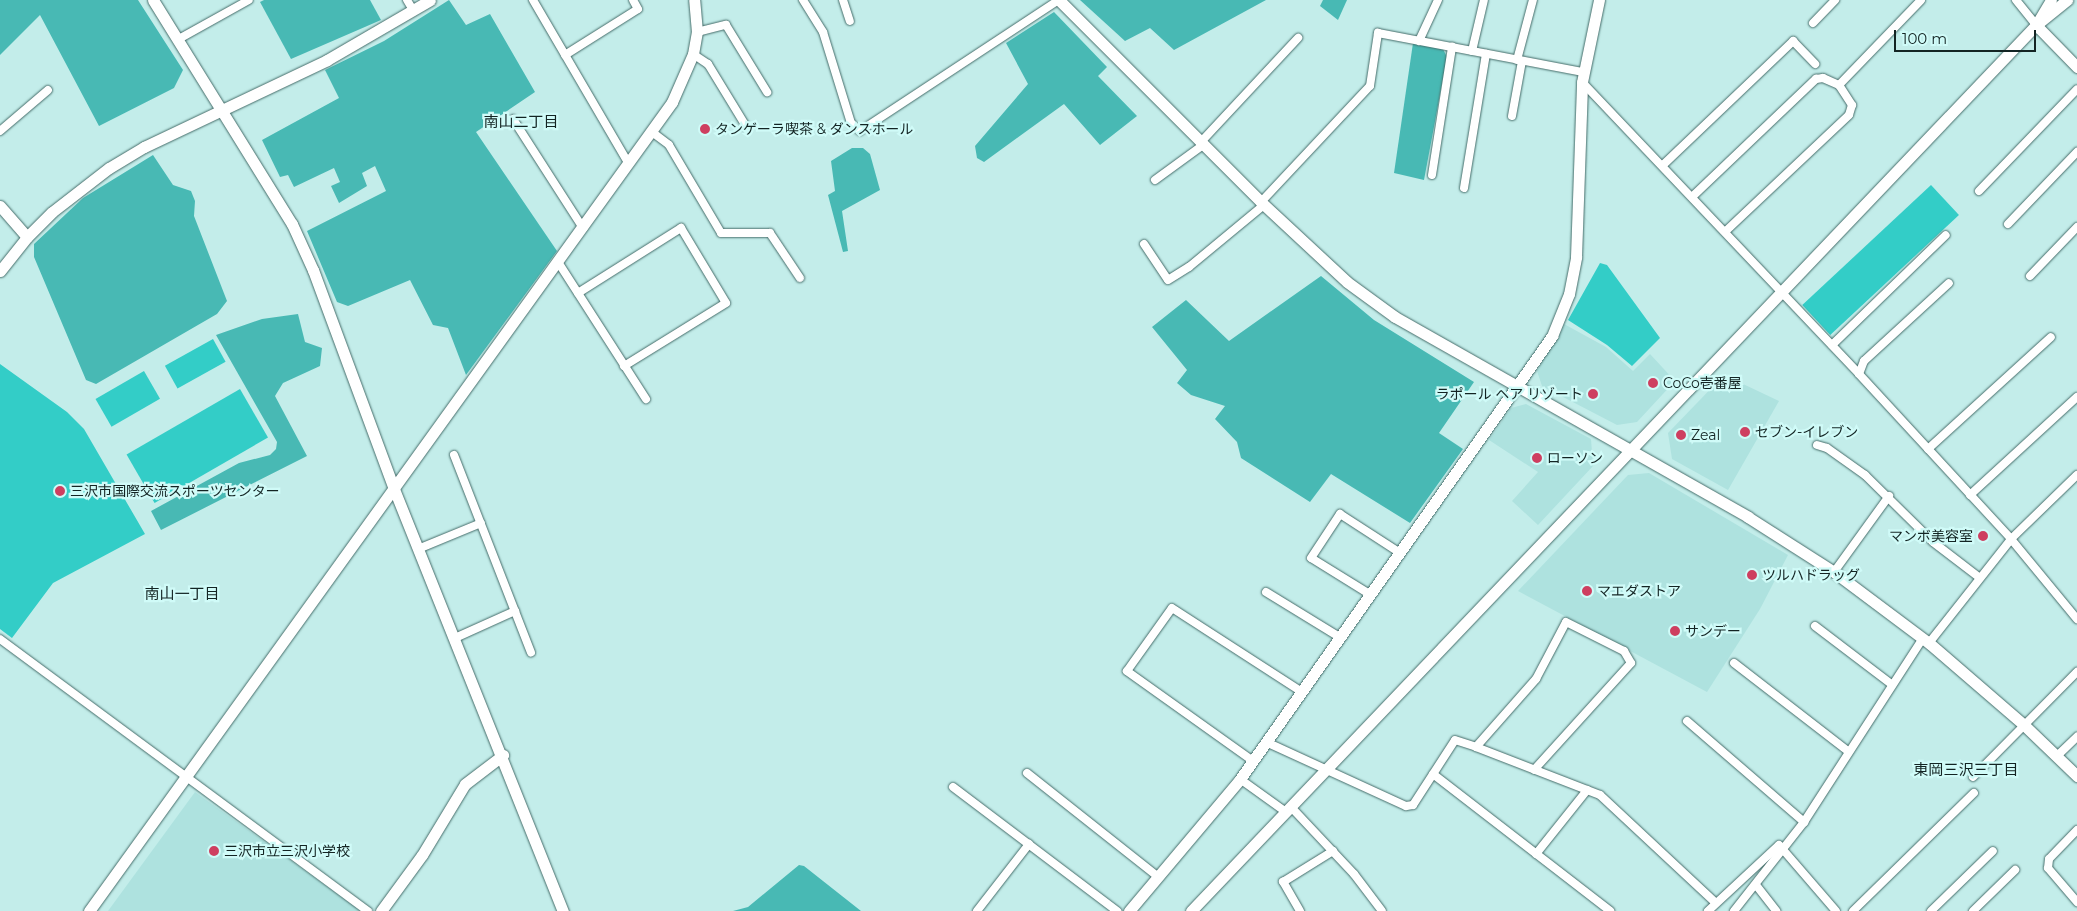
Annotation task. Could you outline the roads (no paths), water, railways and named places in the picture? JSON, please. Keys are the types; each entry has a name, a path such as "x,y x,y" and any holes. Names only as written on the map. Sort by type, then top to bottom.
{"street":[{"path":"152,0 292,224 313,270 394,489 564,911"},
{"path":"177,40 249,0"},
{"path":"407,0 413,10"},
{"path":"0,271 27,237 79,189 109,168 221,109 327,60 430,0"},
{"path":"533,0 629,164"},
{"path":"565,55 638,9 633,0"},
{"path":"803,0 823,32 851,123 860,131 1062,1 1201,144 1347,282 1395,317 1520,386 1630,451 1748,517 1834,572 1926,641 2024,725 2077,776"},
{"path":"843,0 850,21"},
{"path":"1419,41 1438,0"},
{"path":"1472,51 1484,0"},
{"path":"1512,116 1519,60 1533,0"},
{"path":"1128,911 1240,779 1520,386 1552,336 1573,273 1582,77 1599,0"},
{"path":"1813,23 1835,0"},
{"path":"1839,85 1921,0"},
{"path":"2016,0 2036,25 2077,68"},
{"path":"2036,25 2051,0"},
{"path":"1191,911 1784,292 2036,25 2067,0"},
{"path":"89,911 652,132 672,102 694,54 697,32 697,2"},
{"path":"697,32 726,25 768,92"},
{"path":"1144,244 1168,280 1189,267 1262,203 1370,86 1378,33 1519,60 1582,77 1784,292 2011,539 2077,619"},
{"path":"1155,180 1201,144 1298,38"},
{"path":"1663,165 1793,41 1815,64"},
{"path":"1432,175 1452,47"},
{"path":"694,54 708,64 747,128"},
{"path":"1464,188 1486,54"},
{"path":"1693,196 1816,79 1823,78 1839,85 1852,105 1849,115 1726,231"},
{"path":"1979,192 2077,89"},
{"path":"0,131 48,90"},
{"path":"513,119 583,228"},
{"path":"652,132 669,145 721,233 770,233 800,278"},
{"path":"2008,224 2077,152"},
{"path":"0,206 27,237"},
{"path":"2030,276 2077,227"},
{"path":"578,293 681,228 726,303 624,366"},
{"path":"1832,345 1946,235"},
{"path":"558,262 646,399"},
{"path":"1859,374 1864,361 1948,283"},
{"path":"1928,449 2051,337"},
{"path":"1970,495 2077,397"},
{"path":"1817,446 1827,448 1857,469 1889,496 1933,542 1980,578"},
{"path":"454,455 531,653"},
{"path":"1734,911 1804,822 1891,684 2011,539 2077,475"},
{"path":"1834,572 1889,496"},
{"path":"1371,596 1311,558 1340,514 1400,553"},
{"path":"418,549 481,523"},
{"path":"1266,592 1341,638"},
{"path":"1253,761 1127,671 1172,608 1302,692"},
{"path":"455,638 515,611"},
{"path":"1476,747 1536,679 1566,622 1624,651 1631,663 1534,770"},
{"path":"1814,626 1891,684"},
{"path":"0,639 187,775 368,911"},
{"path":"1734,664 1848,751"},
{"path":"1973,777 2077,672"},
{"path":"1687,721 1804,822"},
{"path":"2056,756 2077,737"},
{"path":"1266,742 1406,806 1413,805 1455,740 1476,747 1587,790 1610,803 1716,903"},
{"path":"382,911 422,855 465,784 503,756"},
{"path":"1027,773 1158,877"},
{"path":"1433,774 1610,911"},
{"path":"1240,779 1288,809 1334,851 1382,911"},
{"path":"953,787 1117,911"},
{"path":"1536,854 1587,790"},
{"path":"1853,911 1974,793"},
{"path":"2077,830 2049,859 2048,868 2077,902"},
{"path":"977,911 1029,844"},
{"path":"1708,911 1780,845 1836,911"},
{"path":"1300,911 1283,882 1334,851"},
{"path":"1931,911 1993,851"},
{"path":"1973,911 2015,870"},
{"path":"1756,885 1776,911"}],"place":[{"name":"タンゲーラ喫茶 & ダンスホール","path":"705,129"},
{"name":"CoCo壱番屋","path":"1653,383"},
{"name":"ラポール ヘア リゾート","path":"1593,394"},
{"name":"セブン-イレブン","path":"1745,432"},
{"name":"Zeal","path":"1681,435"},
{"name":"ローソン","path":"1537,458"},
{"name":"三沢市国際交流スポーツセンター","path":"60,491"},
{"name":"マンボ美容室","path":"1983,536"},
{"name":"ツルハドラッグ","path":"1752,575"},
{"name":"マエダストア","path":"1587,591"},
{"name":"サンデー","path":"1675,631"},
{"name":"三沢市立三沢小学校","path":"214,851"}],"district":[{"name":"南山二丁目","path":"521,122"},
{"name":"南山一丁目","path":"182,594"},
{"name":"東岡三沢三丁目","path":"1966,770"}]}
